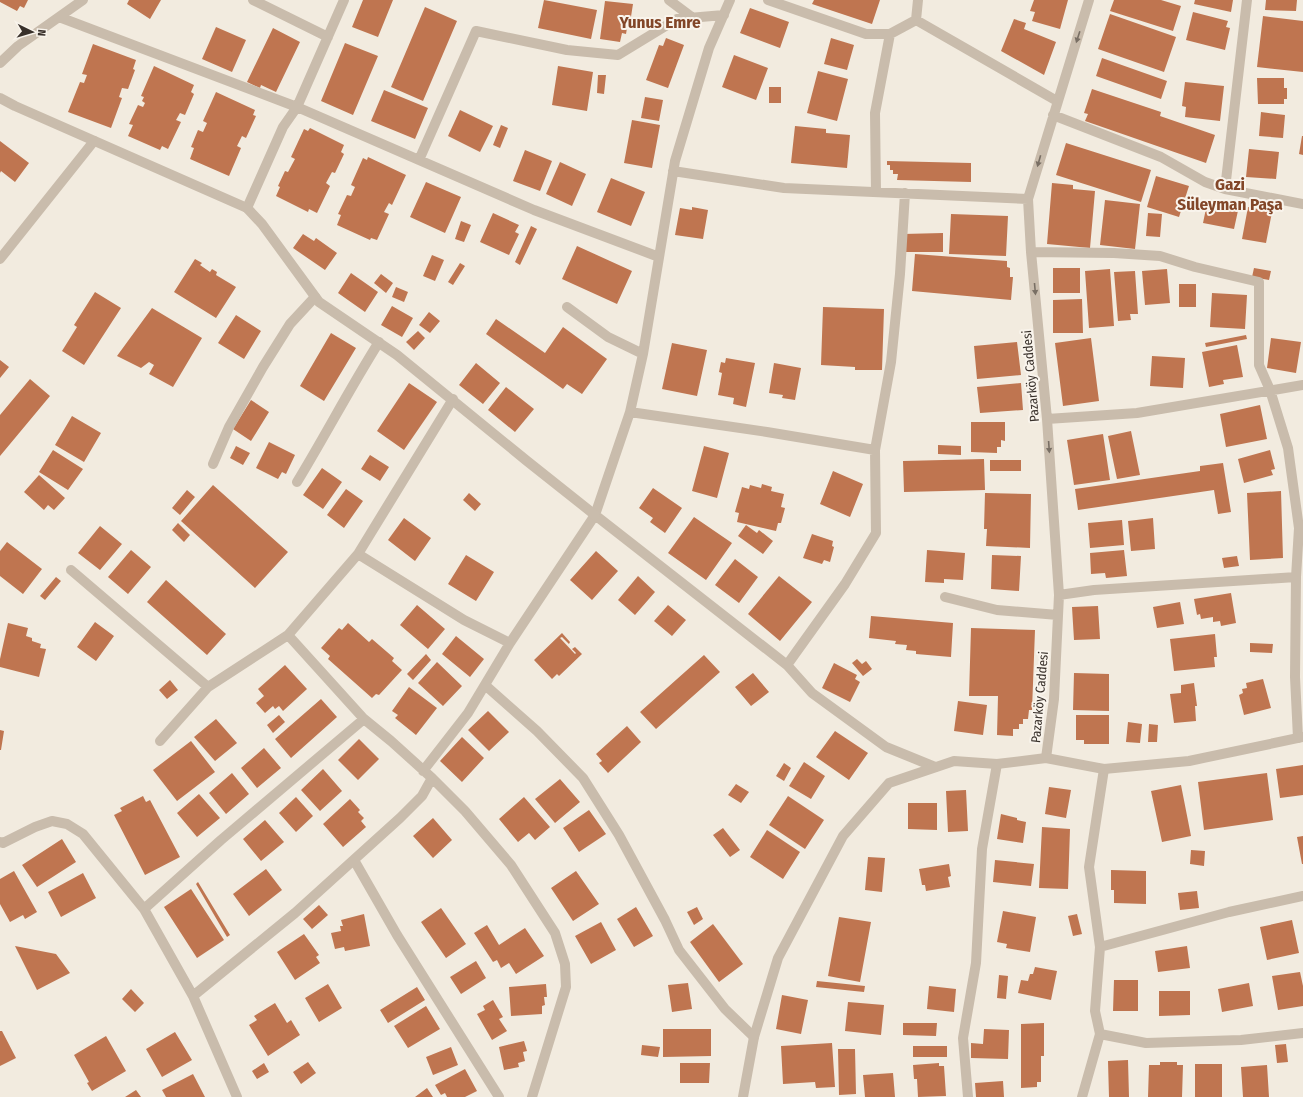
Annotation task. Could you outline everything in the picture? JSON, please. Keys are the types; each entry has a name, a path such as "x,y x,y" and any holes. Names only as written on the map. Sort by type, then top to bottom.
{"street":[{"path":"0,63 18,46 82,0"},
{"path":"253,0 328,37"},
{"path":"246,208 283,127 297,107 344,0"},
{"path":"669,0 693,18"},
{"path":"423,771 468,713 510,643 595,515 630,412 643,354 674,161 709,48 730,0"},
{"path":"768,0 866,34 890,34 916,20"},
{"path":"916,20 918,0"},
{"name":"Pazarköy Caddesi","path":"1046,758 1054,699 1059,594 1047,419 1031,252 1028,199 1057,101 1090,0"},
{"path":"1225,189 1247,0"},
{"path":"419,160 476,31 567,50 618,55 677,19 724,15"},
{"path":"59,17 297,107 534,210 659,257"},
{"path":"916,20 1057,101"},
{"path":"876,192 875,113 890,34"},
{"path":"0,98 94,142 246,208 262,224 320,302 378,342 453,399 527,461 787,665 812,693 886,747 935,767"},
{"path":"1053,115 1161,157 1205,182 1225,189 1303,204"},
{"path":"0,259 94,142"},
{"path":"673,171 784,188 1028,199"},
{"path":"787,665 845,584 876,533 875,450 892,362 900,274 905,193"},
{"path":"743,1097 754,1037 778,958 843,836 889,783 954,761 997,764 1046,758 1104,769 1189,762 1300,737 1295,677 1296,577 1300,566 1299,528 1288,448 1270,390 1259,365 1259,282 1195,267 1160,256 1114,253 1031,252"},
{"path":"213,464 229,427 263,367 290,324 315,297"},
{"path":"567,307 608,337 643,354"},
{"path":"297,482 378,342"},
{"path":"1047,419 1137,414 1303,385"},
{"path":"160,741 208,687 288,635 358,554 453,399"},
{"path":"630,412 767,432 875,450"},
{"path":"358,554 464,620 510,643"},
{"path":"71,570 208,687"},
{"path":"1059,594 1094,590 1296,577"},
{"path":"945,598 997,610 1058,615"},
{"path":"288,635 364,719 392,741 465,811 511,865 555,933 565,964 566,987 532,1097"},
{"path":"485,685 537,731 583,778 619,835 679,950 725,1009 754,1037"},
{"path":"144,909 221,840 364,719"},
{"path":"968,1097 963,1038 976,963 982,849 997,764"},
{"path":"1082,1097 1100,1034 1095,1011 1100,947 1089,867 1104,769"},
{"path":"193,996 295,913 354,860 422,796 432,778"},
{"path":"0,842 3,843 34,827 52,821 67,824 83,834 144,909 193,996 237,1097"},
{"path":"354,860 397,935 500,1097"},
{"path":"1100,947 1229,912 1303,896"},
{"path":"1100,1034 1146,1042 1241,1040 1303,1033"}],"building":[{"path":"0,0 28,0 24,8 20,6 17,11 0,2"},
{"path":"129,0 161,0 150,19 127,4"},
{"path":"363,0 393,0 378,37 352,27"},
{"path":"544,0 597,10 591,39 538,28"},
{"path":"814,0 880,0 872,24 812,4"},
{"path":"1034,0 1068,0 1060,29 1032,21 1035,12 1030,11"},
{"path":"1114,0 1161,0 1181,6 1173,31 1110,11"},
{"path":"1195,0 1233,0 1231,12 1194,4"},
{"path":"1266,0 1297,0 1296,11 1265,10"},
{"path":"605,1 633,4 630,23 628,22 626,34 622,33 620,42 600,39"},
{"path":"425,7 457,21 423,101 391,87"},
{"path":"750,8 789,22 780,48 740,33"},
{"path":"1193,12 1228,21 1226,27 1230,28 1225,50 1186,40"},
{"path":"1110,14 1176,37 1164,72 1098,49"},
{"path":"1263,16 1303,21 1303,72 1257,67"},
{"path":"1014,19 1026,23 1024,29 1056,42 1044,75 1001,51"},
{"path":"216,27 246,40 232,72 202,59"},
{"path":"273,28 300,42 276,92 261,85 260,88 247,82"},
{"path":"666,38 684,45 668,88 646,80 659,45 663,46"},
{"path":"831,38 854,45 847,70 824,64"},
{"path":"345,43 378,56 353,115 321,101"},
{"path":"93,44 136,60 133,69 135,70 128,89 122,88 119,97 122,98 111,128 68,112 80,82 84,83 87,75 82,74"},
{"path":"734,55 768,68 756,100 722,87"},
{"path":"1102,58 1167,81 1161,99 1096,76"},
{"path":"154,66 194,85 191,92 194,94 185,115 180,113 176,120 181,122 168,149 162,146 160,150 128,136 133,125 129,124 138,105 143,107 145,103 142,101 144,97 141,96"},
{"path":"558,66 593,72 587,111 552,105"},
{"path":"818,71 848,79 837,121 807,113"},
{"path":"598,75 606,75 604,94 597,93"},
{"path":"1257,78 1284,78 1284,88 1287,88 1287,99 1284,99 1284,104 1258,104"},
{"path":"1185,82 1224,86 1220,121 1185,117 1186,107 1182,106"},
{"path":"769,87 781,87 781,103 769,103"},
{"path":"1092,89 1161,112 1160,116 1215,135 1206,163 1085,121 1088,114 1084,113"},
{"path":"384,90 428,108 415,139 371,121"},
{"path":"216,92 255,110 253,115 256,116 246,138 242,136 237,146 241,148 229,176 190,159 194,148 191,147 198,130 203,132 207,123 203,121"},
{"path":"645,97 663,100 659,121 641,118"},
{"path":"460,110 493,126 480,152 448,136"},
{"path":"1261,112 1285,115 1283,138 1259,136"},
{"path":"632,120 660,125 652,168 624,163"},
{"path":"501,125 508,128 500,148 493,145"},
{"path":"795,126 826,129 826,133 850,135 847,168 791,163"},
{"path":"310,128 344,145 341,152 344,154 335,173 332,172 326,183 330,186 317,213 309,209 308,212 276,196 280,187 278,186 285,171 288,172 295,159 291,157 304,129 308,131"},
{"path":"1303,136 1303,155 1299,154"},
{"path":"0,141 29,163 15,182 1,171 0,173"},
{"path":"1066,143 1151,170 1141,202 1056,175"},
{"path":"1249,149 1279,152 1276,179 1246,177"},
{"path":"525,150 552,161 540,191 513,181"},
{"path":"368,157 406,175 392,205 389,203 384,212 389,214 377,240 371,238 370,240 337,225 341,215 338,214 347,195 351,196 355,187 351,185 363,158 367,160"},
{"path":"887,161 971,163 971,182 897,180 898,174 893,174 893,170 890,170 890,165 887,165"},
{"path":"560,162 586,174 572,206 546,194"},
{"path":"1156,176 1189,186 1179,217 1147,207"},
{"path":"611,178 645,192 631,226 597,212"},
{"path":"426,182 461,197 445,233 410,217"},
{"path":"1052,183 1073,185 1073,189 1095,191 1090,248 1047,244"},
{"path":"1208,199 1239,206 1234,229 1203,223"},
{"path":"1105,200 1140,204 1135,249 1100,245"},
{"path":"692,207 708,210 703,239 675,235 680,208 692,210"},
{"path":"1248,207 1272,212 1266,243 1242,239"},
{"path":"493,213 519,225 515,232 519,234 509,255 480,242"},
{"path":"1148,213 1162,214 1160,237 1146,236"},
{"path":"951,214 1008,216 1006,256 949,254"},
{"path":"461,221 471,225 464,242 455,239"},
{"path":"531,226 537,229 520,265 515,262"},
{"path":"943,233 943,252 904,252 903,234"},
{"path":"303,234 314,241 316,238 337,253 325,270 293,248"},
{"path":"577,246 632,271 617,304 562,279"},
{"path":"915,254 1007,261 1007,267 1010,268 1010,277 1013,277 1011,300 912,291"},
{"path":"432,255 444,260 435,281 423,276"},
{"path":"195,259 202,263 200,265 210,272 212,269 217,272 216,275 236,287 216,318 174,292"},
{"path":"460,263 465,266 453,285 448,282"},
{"path":"1053,268 1080,268 1080,293 1053,293"},
{"path":"1254,268 1271,271 1269,280 1252,277"},
{"path":"1110,269 1114,326 1089,328 1085,271"},
{"path":"1167,269 1170,303 1145,305 1142,271"},
{"path":"1135,271 1138,314 1130,314 1131,320 1118,321 1114,272"},
{"path":"351,273 378,292 365,312 338,293"},
{"path":"381,274 393,283 386,293 374,283"},
{"path":"1179,284 1196,284 1196,307 1179,307"},
{"path":"396,287 408,292 404,302 392,297"},
{"path":"95,292 121,308 84,365 62,351 77,327 74,325"},
{"path":"1212,293 1247,295 1245,329 1210,327"},
{"path":"1082,299 1083,333 1053,333 1053,300"},
{"path":"392,306 413,318 402,337 381,325"},
{"path":"823,307 884,309 882,370 855,370 855,367 821,365"},
{"path":"152,308 202,338 173,387 149,374 154,365 149,362 141,368 117,356"},
{"path":"429,312 440,321 430,333 419,325"},
{"path":"236,315 261,331 244,359 218,343"},
{"path":"496,319 545,353 563,327 607,359 582,394 567,384 563,389 486,334"},
{"path":"418,331 425,338 414,350 406,342"},
{"path":"331,333 356,348 324,401 300,386"},
{"path":"1246,335 1247,339 1206,347 1205,343"},
{"path":"1091,338 1099,401 1063,406 1055,343"},
{"path":"1271,338 1301,342 1296,373 1267,368"},
{"path":"1017,342 1021,375 977,379 974,346"},
{"path":"672,343 707,350 697,396 662,389"},
{"path":"1237,345 1243,377 1223,380 1224,384 1209,387 1202,352"},
{"path":"1152,356 1185,358 1183,388 1150,386"},
{"path":"726,358 755,363 746,407 733,404 734,398 718,395 722,373 719,372 721,362 725,363"},
{"path":"0,360 9,367 0,378"},
{"path":"476,363 500,383 483,404 459,385"},
{"path":"774,363 801,368 795,400 782,398 783,395 769,393"},
{"path":"30,379 50,396 0,456 0,415"},
{"path":"409,383 437,402 404,450 377,431"},
{"path":"1021,383 1023,410 980,413 977,387"},
{"path":"506,387 534,409 515,432 488,410"},
{"path":"251,400 269,412 251,441 233,429"},
{"path":"1260,405 1267,439 1226,447 1220,414"},
{"path":"72,416 101,433 84,462 55,445"},
{"path":"971,422 1005,422 1005,441 1001,440 1001,447 997,447 997,453 971,452"},
{"path":"1131,431 1140,475 1117,479 1108,436"},
{"path":"1103,434 1110,480 1074,485 1067,440"},
{"path":"269,442 295,455 286,474 282,472 278,479 256,468"},
{"path":"938,445 961,446 961,455 938,454"},
{"path":"236,446 250,453 243,465 230,458"},
{"path":"704,446 729,453 717,498 692,491"},
{"path":"53,450 83,469 68,490 39,472"},
{"path":"1270,450 1275,469 1271,470 1273,475 1244,483 1238,459"},
{"path":"370,455 389,467 380,481 361,469"},
{"path":"984,459 985,490 904,492 903,461"},
{"path":"990,460 1021,460 1021,471 990,471"},
{"path":"1223,463 1231,512 1218,514 1214,490 1078,510 1075,489 1200,471 1200,466"},
{"path":"322,468 342,482 323,509 303,495"},
{"path":"833,471 863,484 850,517 820,504"},
{"path":"39,475 65,498 54,510 48,505 44,510 24,492"},
{"path":"762,484 772,487 771,491 784,494 781,507 785,508 781,523 778,523 776,531 737,522 739,513 735,512 742,487 749,489 750,485 761,488"},
{"path":"213,485 288,552 255,588 181,521"},
{"path":"653,488 682,508 665,533 650,522 653,518 639,508"},
{"path":"346,489 363,501 344,528 327,515"},
{"path":"187,490 195,497 180,515 172,508"},
{"path":"1281,491 1283,558 1250,560 1247,493"},
{"path":"469,493 481,504 475,511 463,500"},
{"path":"985,493 1031,494 1030,548 986,546 987,529 984,529"},
{"path":"694,517 732,543 706,580 668,553"},
{"path":"404,518 431,538 415,561 388,540"},
{"path":"1153,518 1155,549 1131,551 1128,521"},
{"path":"1122,520 1124,545 1090,548 1088,523"},
{"path":"178,523 190,535 184,542 172,530"},
{"path":"746,525 757,533 759,530 773,541 763,554 738,536"},
{"path":"100,526 122,544 100,570 78,553"},
{"path":"812,534 833,541 832,546 834,547 830,562 824,560 822,564 803,558"},
{"path":"7,542 42,569 23,594 0,576 0,551"},
{"path":"131,550 151,567 128,594 108,577"},
{"path":"927,550 965,553 963,580 944,579 944,583 925,582"},
{"path":"1124,550 1127,576 1106,578 1105,573 1091,574 1090,553"},
{"path":"596,551 618,571 592,600 570,580"},
{"path":"466,555 494,572 476,601 448,584"},
{"path":"992,555 1021,556 1019,591 991,589"},
{"path":"1237,556 1239,566 1224,568 1222,558"},
{"path":"735,559 758,577 739,603 715,585"},
{"path":"638,576 655,592 635,615 618,600"},
{"path":"779,576 812,602 780,641 748,614"},
{"path":"56,577 61,581 45,600 40,596"},
{"path":"166,580 226,634 207,655 147,602"},
{"path":"1231,593 1236,623 1221,626 1220,621 1213,622 1213,617 1201,619 1200,614 1197,615 1194,599"},
{"path":"1180,602 1184,624 1157,628 1153,607"},
{"path":"417,605 445,629 428,649 400,625"},
{"path":"668,605 686,620 672,636 654,621"},
{"path":"1098,606 1100,639 1074,640 1072,607"},
{"path":"871,616 953,623 951,657 916,654 916,651 906,650 907,645 895,644 896,641 869,638"},
{"path":"95,622 114,636 96,661 77,647"},
{"path":"8,623 28,628 26,636 32,638 32,641 41,644 40,648 46,649 39,677 0,667 0,659"},
{"path":"348,623 369,642 372,639 394,658 392,661 402,670 379,695 376,694 372,698 328,659 330,656 321,648 339,628 342,630"},
{"path":"971,628 1035,630 1032,710 1029,710 1028,719 1023,719 1023,724 1019,724 1019,729 1013,729 1013,736 997,735 998,696 969,696"},
{"path":"562,633 570,642 569,644 562,637 560,638 575,654 576,653 572,649 575,647 582,654 559,676 557,674 552,679 534,660"},
{"path":"1215,634 1217,657 1214,657 1215,667 1174,671 1170,639"},
{"path":"456,636 484,659 470,677 442,654"},
{"path":"1250,643 1273,644 1272,653 1250,652"},
{"path":"426,654 431,660 413,680 407,674"},
{"path":"704,655 720,672 656,729 640,712"},
{"path":"857,659 862,664 866,661 872,669 863,676 852,663"},
{"path":"437,662 462,686 443,706 418,683"},
{"path":"834,663 857,675 855,679 860,682 850,702 822,688"},
{"path":"285,665 307,689 283,711 279,706 275,709 273,706 265,713 256,703 264,696 258,689"},
{"path":"753,673 769,692 751,706 735,687"},
{"path":"1074,673 1109,674 1109,711 1073,710"},
{"path":"1263,679 1271,708 1244,715 1239,695 1243,693 1242,689 1247,688 1246,683"},
{"path":"170,680 178,690 167,699 159,690"},
{"path":"1194,683 1197,706 1195,706 1196,721 1174,723 1170,694 1181,693 1181,685"},
{"path":"409,687 437,708 416,735 395,718 398,715 392,711"},
{"path":"321,699 337,717 291,758 275,739"},
{"path":"958,701 987,705 983,735 954,731"},
{"path":"488,711 509,732 489,751 468,730"},
{"path":"279,715 285,722 273,733 267,725"},
{"path":"1076,715 1109,715 1109,744 1084,744 1084,740 1076,740"},
{"path":"216,719 237,743 215,761 194,737"},
{"path":"1128,722 1142,724 1140,743 1126,742"},
{"path":"1149,724 1158,725 1157,742 1148,742"},
{"path":"627,726 641,742 608,773 599,763 602,761 596,754"},
{"path":"0,730 4,731 1,750 0,750"},
{"path":"835,731 868,753 849,780 816,757"},
{"path":"462,737 484,758 462,782 440,761"},
{"path":"359,739 379,759 358,780 338,760"},
{"path":"191,741 215,772 177,801 153,770"},
{"path":"264,748 281,768 257,788 241,768"},
{"path":"804,762 825,776 811,799 789,786"},
{"path":"784,763 791,768 784,781 776,776"},
{"path":"1303,765 1303,795 1280,798 1276,769"},
{"path":"323,769 342,791 320,811 301,790"},
{"path":"232,773 249,794 226,814 209,793"},
{"path":"1267,773 1273,820 1204,830 1198,782"},
{"path":"560,779 580,802 555,823 535,799"},
{"path":"736,784 749,792 741,803 728,795"},
{"path":"1181,785 1191,836 1162,842 1151,791"},
{"path":"1049,787 1071,790 1066,818 1045,814"},
{"path":"966,790 968,831 948,832 946,791"},
{"path":"199,794 220,818 197,837 177,813"},
{"path":"143,796 146,802 150,800 180,857 145,875 114,815 122,811 120,808"},
{"path":"788,796 824,820 805,849 769,825"},
{"path":"296,797 313,816 296,832 279,813"},
{"path":"524,797 550,827 535,840 529,833 518,842 499,819"},
{"path":"350,799 360,810 358,812 364,818 361,821 366,827 343,847 323,824"},
{"path":"908,803 937,803 937,830 908,829"},
{"path":"589,810 606,834 579,852 563,828"},
{"path":"1001,814 1026,822 1023,843 997,839"},
{"path":"433,818 452,840 433,858 413,836"},
{"path":"265,820 284,842 261,861 243,839"},
{"path":"1042,827 1070,829 1068,889 1039,888"},
{"path":"723,828 740,850 730,857 713,835"},
{"path":"767,830 800,852 783,879 750,857"},
{"path":"1303,836 1303,864 1302,864 1297,837"},
{"path":"62,839 76,862 37,887 22,865"},
{"path":"1191,850 1205,851 1204,866 1190,864"},
{"path":"868,857 885,858 882,892 865,890"},
{"path":"995,860 1034,864 1031,886 993,882"},
{"path":"949,864 951,876 948,877 950,887 926,891 925,885 922,885 919,869"},
{"path":"266,869 282,890 249,916 233,894"},
{"path":"1111,870 1146,871 1146,904 1114,903 1114,890 1111,890"},
{"path":"14,871 37,912 25,919 23,915 10,922 0,904 0,879"},
{"path":"576,871 599,904 573,921 551,888"},
{"path":"83,873 96,898 61,917 48,892"},
{"path":"198,882 230,935 227,937 196,884"},
{"path":"191,889 224,940 197,958 164,907"},
{"path":"1197,891 1199,908 1180,910 1178,893"},
{"path":"319,905 328,915 312,929 303,919"},
{"path":"636,907 653,936 634,947 617,919"},
{"path":"697,907 703,919 694,925 687,912"},
{"path":"441,908 466,944 446,958 421,922"},
{"path":"1003,911 1036,917 1030,952 1006,948 1007,944 997,942"},
{"path":"364,914 370,946 345,951 344,947 335,949 331,933 341,931 340,926 343,926 341,920"},
{"path":"1077,914 1082,934 1073,936 1068,916"},
{"path":"839,917 871,922 860,982 828,976"},
{"path":"1292,920 1299,953 1267,960 1260,927"},
{"path":"601,922 616,950 591,964 575,936"},
{"path":"713,924 743,964 719,982 690,942"},
{"path":"487,925 499,945 525,928 544,956 516,974 509,963 501,968 497,960 493,962 474,933"},
{"path":"304,934 319,955 316,957 320,963 295,980 277,952"},
{"path":"15,946 56,954 70,973 37,990"},
{"path":"1187,946 1190,968 1158,972 1155,951"},
{"path":"476,961 486,978 461,994 450,977"},
{"path":"1035,967 1057,971 1051,1000 1018,993 1021,980 1028,981 1030,974 1033,974"},
{"path":"1300,972 1303,986 1303,1006 1278,1010 1272,976"},
{"path":"999,975 1008,976 1006,999 997,998"},
{"path":"1114,980 1138,980 1138,1011 1113,1011"},
{"path":"817,981 865,986 864,992 816,987"},
{"path":"688,983 692,1009 672,1012 668,985"},
{"path":"1249,983 1253,1006 1222,1012 1218,989"},
{"path":"328,984 342,1008 319,1022 305,998"},
{"path":"546,984 547,997 544,997 545,1005 542,1006 542,1014 511,1016 509,987"},
{"path":"929,986 956,989 954,1012 927,1009"},
{"path":"417,987 425,1000 388,1023 380,1010"},
{"path":"131,989 144,1003 135,1012 122,999"},
{"path":"1159,991 1190,991 1190,1015 1159,1016"},
{"path":"782,995 808,1000 801,1034 776,1029"},
{"path":"493,1000 503,1017 499,1019 507,1031 492,1040 477,1014 485,1010 483,1006"},
{"path":"848,1002 884,1005 881,1035 845,1031"},
{"path":"275,1003 287,1023 291,1020 300,1035 268,1056 249,1025 257,1020 254,1016"},
{"path":"426,1006 440,1029 408,1048 394,1026"},
{"path":"903,1023 937,1023 936,1036 903,1035"},
{"path":"1044,1023 1044,1056 1041,1056 1041,1082 1037,1082 1037,1087 1021,1088 1021,1024"},
{"path":"663,1029 711,1029 711,1056 663,1057"},
{"path":"984,1029 1009,1030 1008,1059 971,1058 971,1043 983,1044"},
{"path":"0,1031 2,1031 16,1058 0,1066"},
{"path":"175,1032 192,1060 162,1077 146,1049"},
{"path":"106,1036 126,1071 92,1091 87,1083 89,1082 74,1055"},
{"path":"524,1041 527,1051 523,1052 525,1061 518,1063 519,1067 504,1070 499,1047"},
{"path":"832,1043 835,1087 816,1088 815,1082 783,1084 781,1046"},
{"path":"1286,1044 1288,1062 1277,1063 1275,1045"},
{"path":"642,1045 660,1047 658,1057 641,1055"},
{"path":"913,1046 947,1046 947,1057 913,1057"},
{"path":"451,1047 458,1065 433,1075 426,1057"},
{"path":"838,1049 855,1049 856,1094 839,1095"},
{"path":"1128,1060 1129,1097 1109,1097 1108,1061"},
{"path":"308,1062 316,1073 301,1084 293,1072"},
{"path":"1160,1062 1177,1062 1177,1065 1183,1065 1182,1097 1148,1097 1149,1065 1160,1065"},
{"path":"264,1063 269,1072 257,1079 252,1071"},
{"path":"680,1063 710,1063 709,1083 680,1083"},
{"path":"939,1063 939,1066 944,1066 946,1096 918,1097 917,1079 914,1079 913,1065"},
{"path":"1195,1064 1222,1064 1222,1097 1195,1097"},
{"path":"1267,1065 1269,1097 1243,1097 1241,1067"},
{"path":"465,1069 477,1091 465,1097 447,1097 445,1093 441,1095 435,1085"},
{"path":"893,1073 895,1097 865,1097 863,1075"},
{"path":"193,1074 205,1097 166,1097 162,1090"},
{"path":"1003,1081 1004,1097 976,1097 975,1083"},
{"path":"427,1088 433,1097 415,1097"},
{"path":"136,1090 141,1097 125,1097"}],"district":[{"name":"Yunus Emre","path":"660,22"},
{"name":"Gazi Süleyman Paşa","path":"1230,194"}]}
